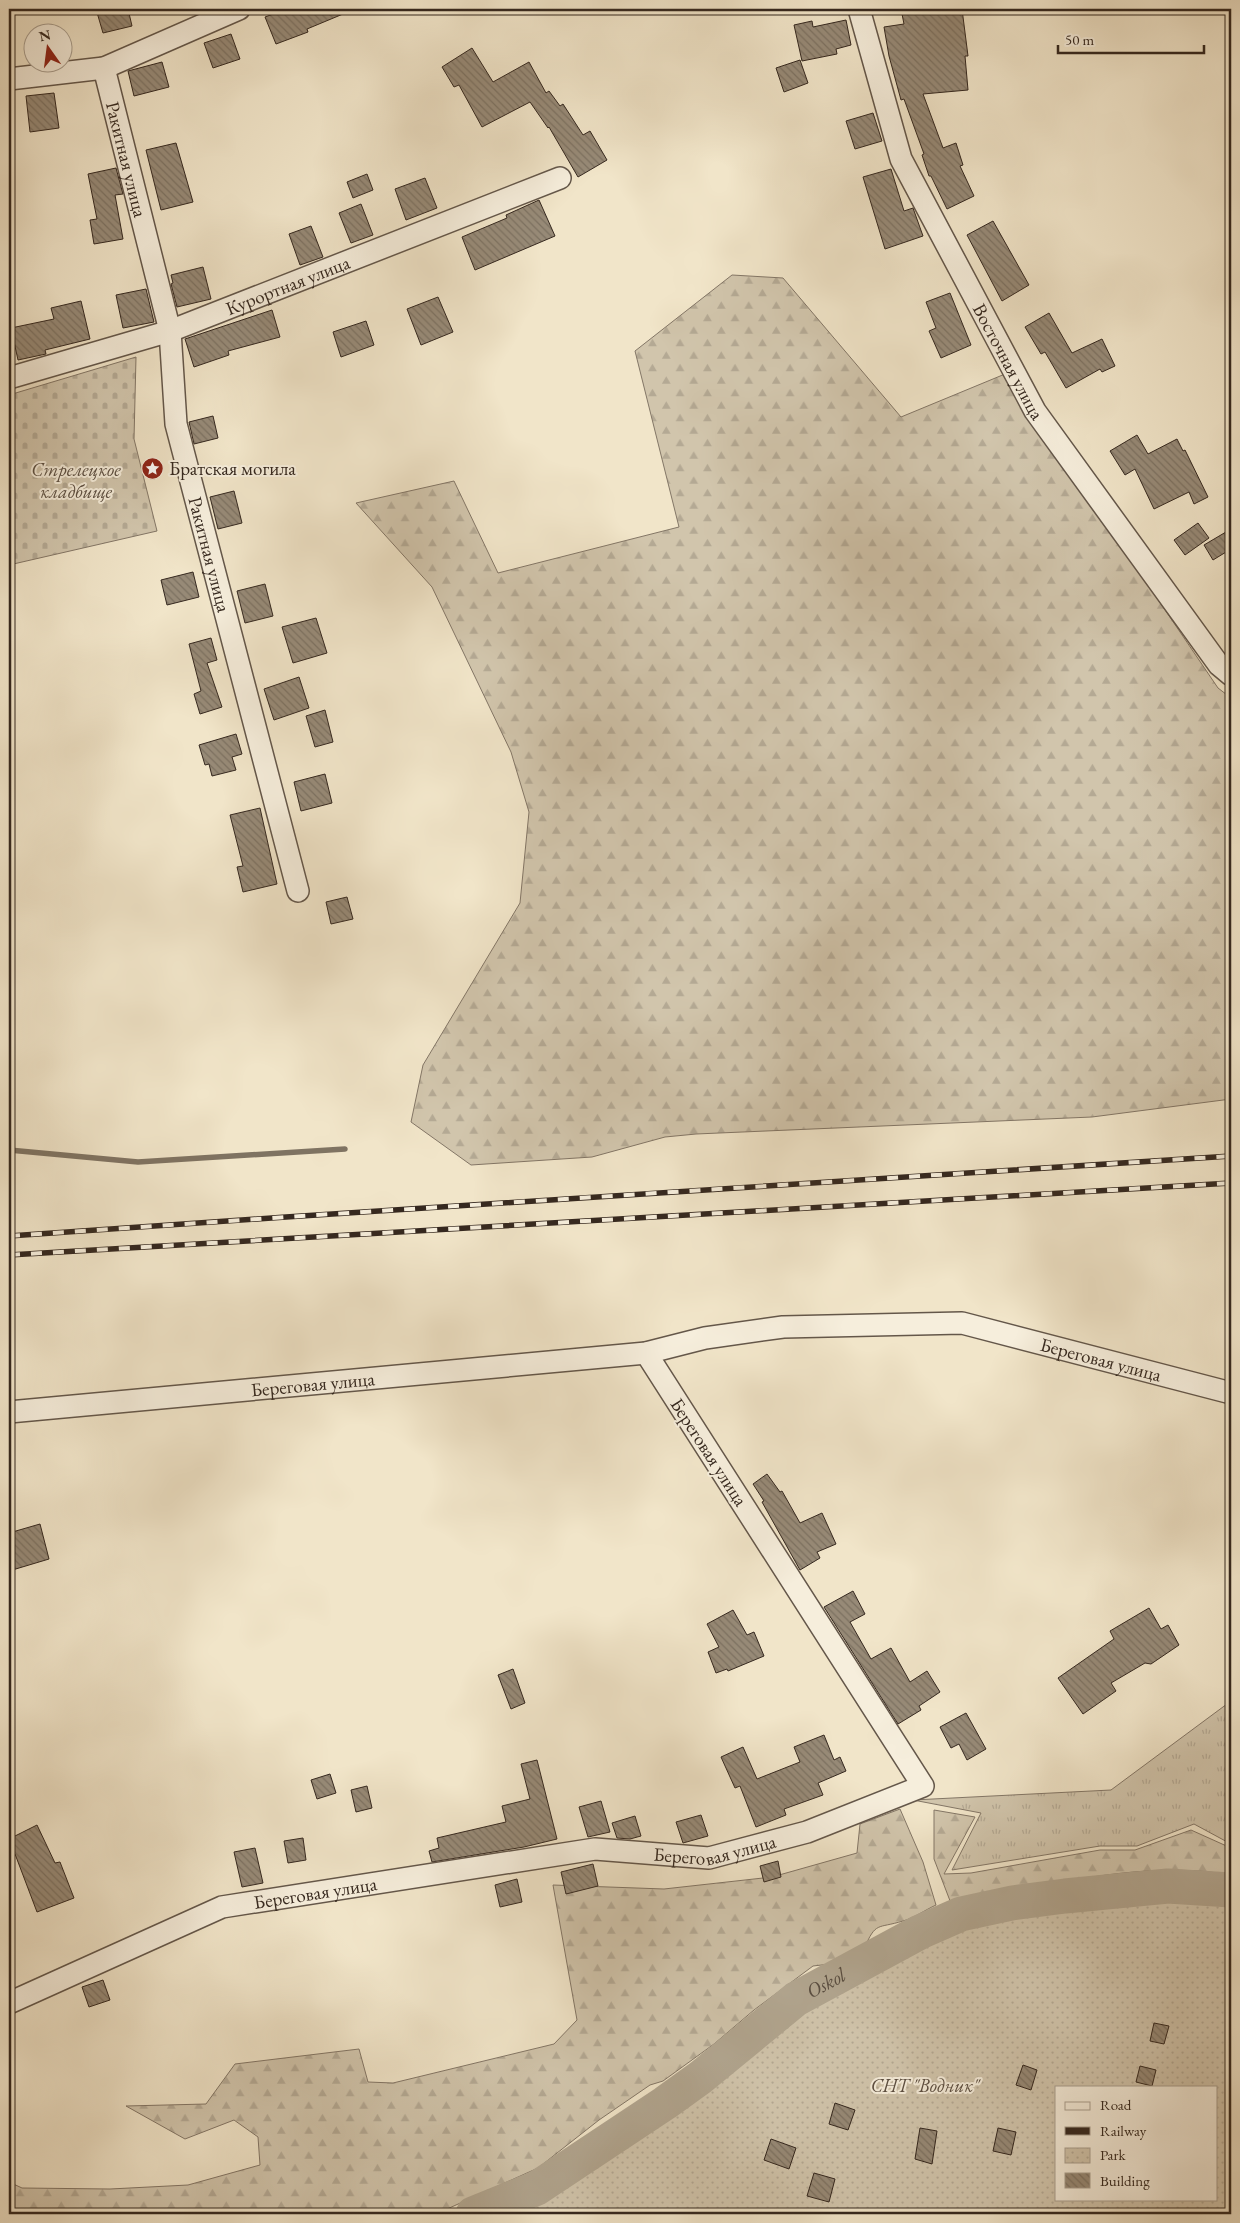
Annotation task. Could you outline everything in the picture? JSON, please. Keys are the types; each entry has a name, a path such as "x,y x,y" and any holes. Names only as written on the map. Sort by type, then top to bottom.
{"street":[{"path":"9,79 104,68 240,9"},
{"name":"Восточная улица","path":"859,9 901,159 1035,411 1219,665 1231,675"},
{"name":"Ракитная улица","path":"104,68 170,331 176,424 298,891"},
{"name":"Курортная улица","path":"9,378 170,331 560,178"},
{"name":"Береговая улица","path":"9,1412 646,1353 705,1338 783,1327 962,1323 1231,1393"},
{"name":"Береговая улица","path":"9,2003 222,1907 595,1849 709,1858 807,1832 923,1786 646,1353"}],"green space":[{"path":"732,275 783,278 901,417 1005,374 1218,688 1231,698 1231,1099 1092,1117 696,1134 665,1137 592,1157 471,1165 411,1122 423,1065 520,903 529,812 511,752 432,587 356,503 454,481 498,573 679,527 635,351"},
{"name":"Стрелецкое кладбище","path":"136,357 134,439 157,531 9,565 9,395"},
{"path":"1231,1701 1231,1844 1194,1824 1137,1846 1100,1846 952,1870 981,1813 913,1800 1111,1790"},
{"path":"900,1809 923,1862 936,1905 907,1920 878,1928 872,1934 864,1949 842,1957 830,1964 813,1966 754,2010 714,2044 663,2081 650,2085 599,2120 538,2168 436,2214 9,2214 9,2182 22,2188 110,2189 188,2185 260,2165 258,2137 234,2120 185,2139 126,2106 206,2104 235,2064 359,2049 368,2082 393,2083 554,2044 577,2020 553,1885 664,1889 772,1877 857,1853 860,1824"},
{"path":"934,1810 975,1817 944,1874 971,1873 1100,1850 1135,1850 1191,1830 1231,1848 1231,1875 1175,1870 1091,1877 979,1898 952,1906 934,1859"},
{"name":"СНТ \"Водник\"","path":"1165,1894 1231,1898 1231,2214 489,2214 540,2194 670,2110 706,2082 748,2045 798,2007 837,1985 962,1924 1013,1911"}],"building":[{"path":"96,9 128,9 132,26 103,33"},
{"path":"287,9 355,9 307,29 308,32 276,44 265,17"},
{"path":"901,9 962,9 968,56 965,56 968,90 923,94 943,148 956,143 963,165 960,166 974,196 947,209 931,176 929,176 922,155 924,154 904,99 901,100 889,56 884,27 904,24"},
{"path":"846,20 851,45 836,49 837,54 802,61 794,25 812,21 813,27"},
{"path":"231,34 240,59 213,68 204,43"},
{"path":"472,48 493,82 529,62 546,93 549,91 560,106 563,104 583,135 590,131 607,160 578,177 549,127 530,102 482,127 459,85 454,87 442,67"},
{"path":"800,60 808,83 784,92 776,68"},
{"path":"162,62 169,87 134,96 128,71"},
{"path":"54,93 59,128 30,132 26,96"},
{"path":"873,113 882,141 855,149 846,121"},
{"path":"176,143 193,202 161,210 146,150"},
{"path":"116,168 123,194 115,195 123,239 94,244 90,220 97,219 88,174"},
{"path":"891,169 904,211 913,208 923,236 885,249 863,177"},
{"path":"367,174 373,190 353,198 347,182"},
{"path":"425,178 437,208 406,220 395,189"},
{"path":"539,200 555,236 475,270 462,237 507,218 506,215"},
{"path":"361,204 373,235 351,243 339,213"},
{"path":"993,221 1029,285 1002,301 967,235"},
{"path":"311,226 323,257 300,265 289,234"},
{"path":"203,267 211,299 177,307 171,284 173,283 171,275"},
{"path":"146,289 154,322 123,328 116,295"},
{"path":"950,293 971,345 941,358 929,331 936,328 926,302"},
{"path":"438,297 453,332 421,345 407,309"},
{"path":"81,301 90,339 45,350 46,354 18,360 11,328 54,319 51,308"},
{"path":"272,310 280,337 228,351 229,355 194,367 185,339"},
{"path":"1049,313 1072,353 1102,339 1115,366 1102,372 1100,369 1066,388 1045,352 1041,354 1025,327"},
{"path":"366,321 374,345 341,357 333,332"},
{"path":"213,416 218,438 194,444 189,422"},
{"path":"1137,435 1148,454 1177,439 1183,451 1185,450 1208,497 1194,504 1189,492 1154,509 1135,469 1125,475 1110,451"},
{"path":"234,491 242,523 218,529 210,497"},
{"path":"1198,523 1209,538 1185,555 1174,540"},
{"path":"1231,529 1231,549 1213,560 1204,545"},
{"path":"193,572 199,597 167,605 161,580"},
{"path":"265,584 273,616 245,623 237,591"},
{"path":"316,618 327,653 293,663 282,627"},
{"path":"211,638 217,660 207,663 222,707 200,714 194,694 201,691 189,644"},
{"path":"299,677 309,708 274,720 264,689"},
{"path":"325,710 333,742 315,747 306,716"},
{"path":"236,734 242,754 232,757 236,770 212,776 209,764 205,765 199,745"},
{"path":"325,774 332,803 301,811 294,782"},
{"path":"260,808 277,884 243,892 237,867 243,866 230,815"},
{"path":"347,897 353,919 331,924 326,902"},
{"path":"767,1474 780,1492 782,1491 800,1523 822,1513 836,1544 817,1552 820,1558 800,1570 753,1484"},
{"path":"40,1524 49,1559 9,1571 9,1533"},
{"path":"853,1591 865,1614 850,1622 871,1659 891,1648 910,1682 927,1671 940,1692 919,1706 921,1710 898,1724 824,1607"},
{"path":"1149,1608 1161,1629 1168,1625 1179,1645 1151,1664 1145,1663 1111,1683 1116,1691 1083,1714 1058,1678 1114,1639 1110,1631"},
{"path":"733,1610 747,1635 754,1632 764,1656 728,1671 727,1669 716,1673 708,1652 719,1647 707,1624"},
{"path":"513,1669 525,1703 511,1709 498,1675"},
{"path":"966,1713 986,1749 967,1760 959,1744 951,1748 940,1727"},
{"path":"824,1735 834,1760 840,1757 846,1771 818,1783 823,1795 784,1809 786,1815 756,1827 740,1786 735,1788 721,1757 743,1747 757,1779 800,1762 794,1747"},
{"path":"537,1760 557,1839 524,1847 432,1862 429,1851 439,1848 437,1838 506,1822 502,1806 530,1799 521,1764"},
{"path":"330,1774 336,1793 317,1799 311,1780"},
{"path":"367,1786 372,1808 356,1812 351,1790"},
{"path":"601,1801 610,1832 588,1837 579,1807"},
{"path":"701,1815 708,1836 683,1843 676,1822"},
{"path":"635,1816 641,1836 630,1839 617,1838 612,1823"},
{"path":"37,1825 55,1863 60,1862 74,1898 37,1912 15,1854 9,1857 9,1839"},
{"path":"303,1838 306,1860 288,1863 284,1841"},
{"path":"255,1848 263,1883 242,1887 234,1852"},
{"path":"778,1861 781,1877 764,1882 760,1866"},
{"path":"593,1864 598,1886 566,1894 561,1872"},
{"path":"517,1879 522,1902 500,1907 495,1885"},
{"path":"103,1980 110,2000 89,2007 82,1987"},
{"path":"1154,2023 1169,2026 1164,2044 1150,2041"},
{"path":"1023,2065 1037,2070 1031,2090 1016,2085"},
{"path":"1140,2066 1156,2070 1152,2086 1136,2082"},
{"path":"835,2103 855,2110 848,2130 829,2124"},
{"path":"920,2128 937,2131 932,2164 915,2159"},
{"path":"998,2128 1016,2132 1011,2155 993,2151"},
{"path":"771,2139 796,2148 789,2169 764,2160"},
{"path":"814,2173 835,2179 829,2202 807,2196"}],"waterway":[{"path":"9,1150 138,1162 345,1149"},
{"name":"Oskol","path":"473,2214 537,2188 665,2103 701,2077 796,1999 920,1932 961,1914 1012,1903 1168,1886 1231,1890"}],"railway":[{"path":"9,1236 1231,1156"},
{"path":"9,1255 1231,1183"}],"place":[{"name":"Братская могила","path":"153,468"}]}
